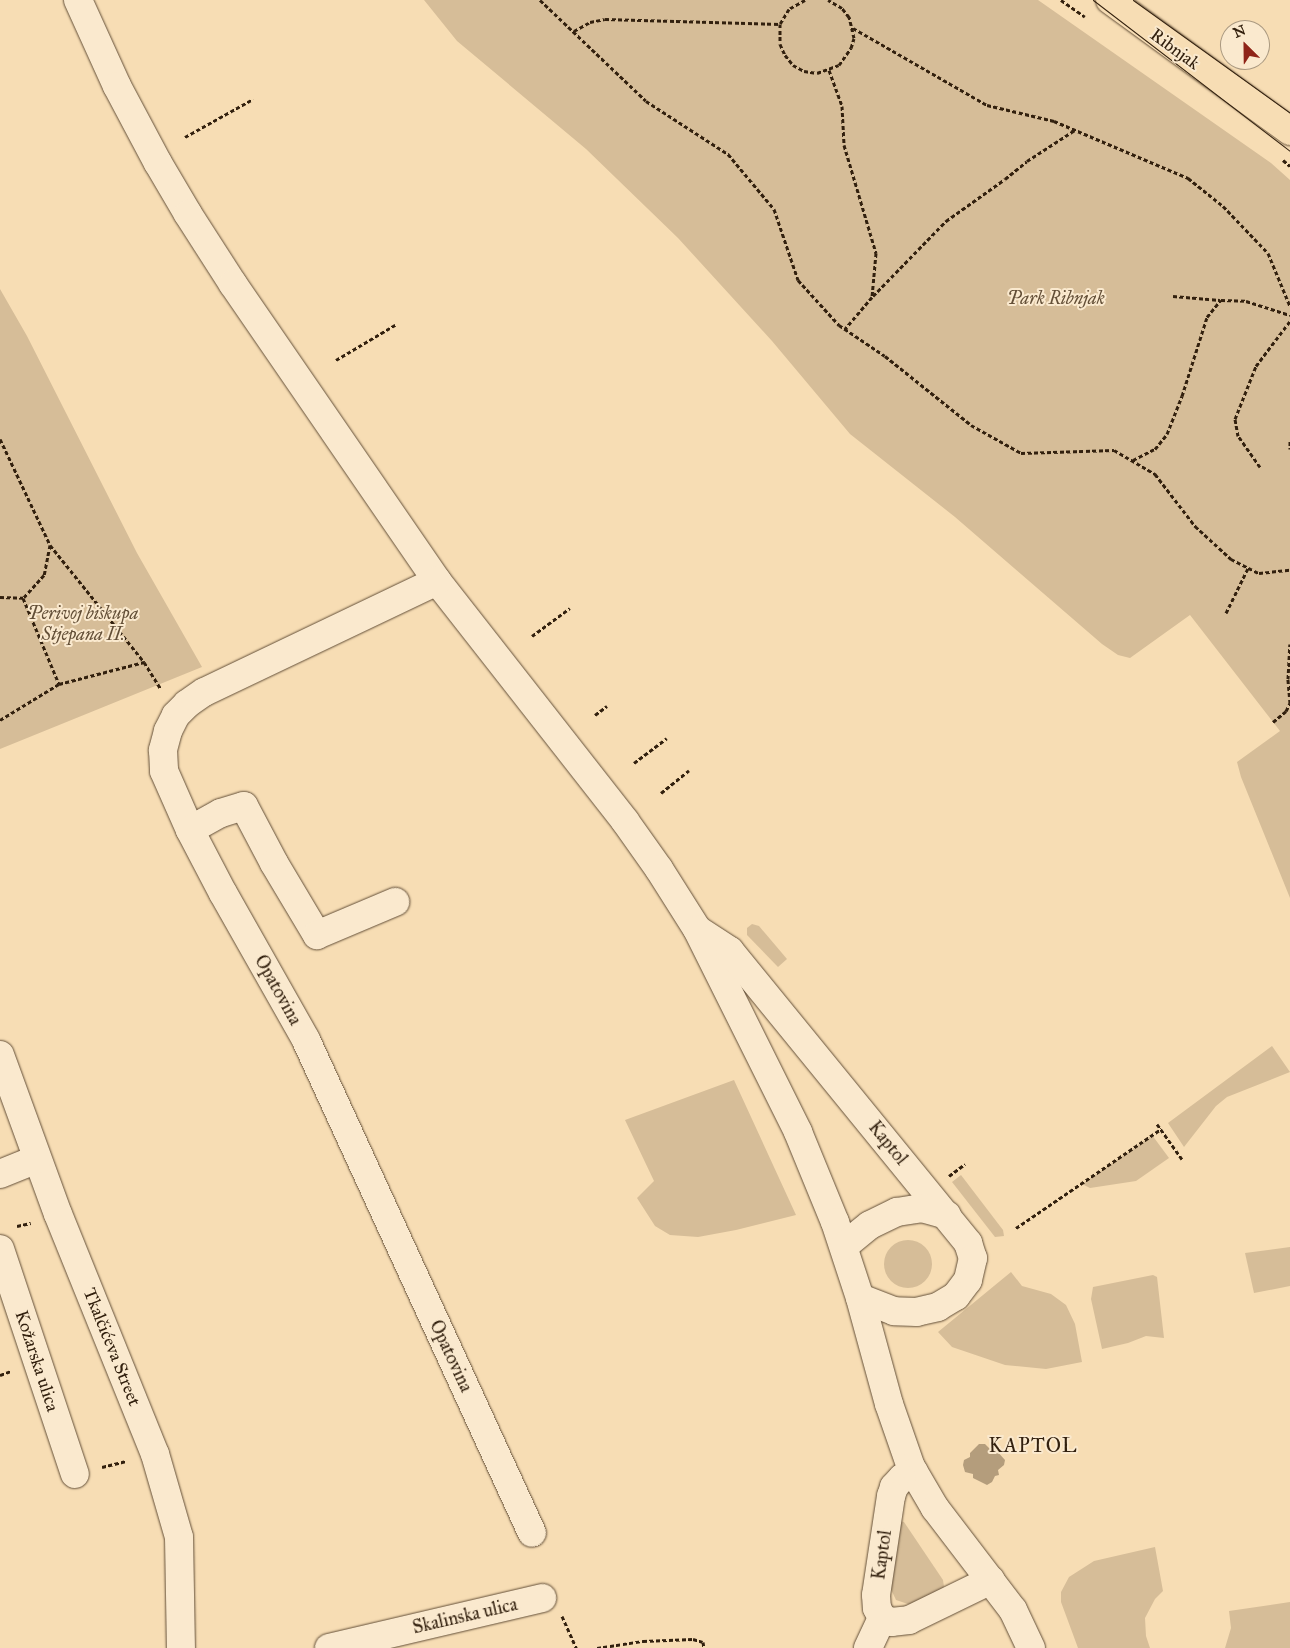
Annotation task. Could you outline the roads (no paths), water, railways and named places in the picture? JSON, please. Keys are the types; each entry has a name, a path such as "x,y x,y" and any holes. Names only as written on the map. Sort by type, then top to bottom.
{"main road":[{"name":"Ribnjak","path":"1110,0 1290,131"}],"street":[{"path":"78,0 118,86 188,214 437,582 625,821 659,868 697,929 798,1132 844,1246 889,1404 914,1472 935,1508 1013,1610 1031,1648"},
{"name":"Opatovina","path":"437,582 221,683 187,704 176,716 168,731 163,750 164,771 190,830 306,1040 532,1533"},
{"path":"190,830 221,813 244,806 274,863 318,934 395,902"},
{"name":"Kaptol","path":"697,929 730,951 968,1243 973,1258 968,1280 956,1296 938,1307 917,1312 894,1311 860,1298"},
{"name":"Tkalčićeva Street","path":"0,1055 37,1159 155,1454 180,1537 181,1648"},
{"path":"0,1174 37,1159"},
{"path":"844,1246 870,1225 897,1212 922,1208 947,1215"},
{"name":"Kožarska ulica","path":"0,1249 75,1474"},
{"name":"Kaptol","path":"882,1618 877,1608 877,1588 891,1496 894,1487 902,1478 914,1472"},
{"path":"868,1648 882,1618 891,1622 909,1620 991,1580"},
{"name":"Skalinska ulica","path":"329,1648 542,1598"}],"tram line":[{"path":"1093,0 1290,151"},
{"path":"1133,0 1290,113"}],"district":[{"name":"KAPTOL","path":"1033,1445"}],"park label":[{"name":"Park Ribnjak","path":"1056,298"},
{"name":"Perivoj biskupa Stjepana II.","path":"83,624"}]}
